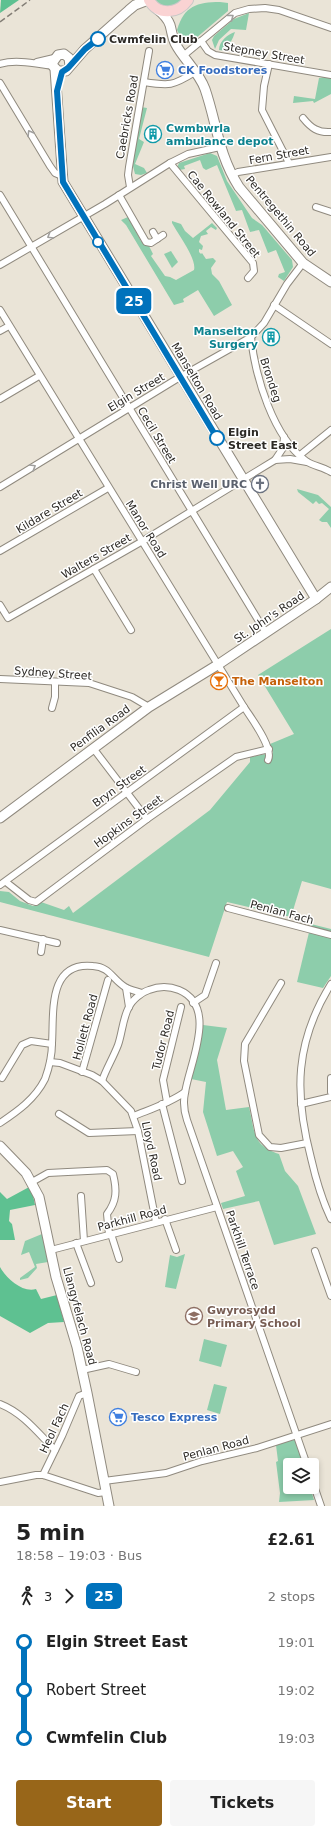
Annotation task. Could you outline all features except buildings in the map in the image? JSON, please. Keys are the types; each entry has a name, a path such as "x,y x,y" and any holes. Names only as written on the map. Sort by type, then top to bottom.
{"main road":[{"path":"148,0 157,9 164,11 178,9 188,0"}],"street":[{"path":"59,66 85,49 132,7 148,0"},
{"path":"183,56 235,13 249,10 265,8 279,10 331,28"},
{"name":"Pentregethin Road","path":"157,9 166,18 170,25 171,34 183,56 195,72 204,88 220,147 232,176 253,206 303,263 331,282"},
{"path":"170,25 178,9"},
{"name":"Stepney Street","path":"200,41 208,51 215,55 331,75"},
{"path":"0,83 50,166 56,173 62,176 57,91 61,54 67,56 85,49"},
{"name":"Caebricks Road","path":"130,187 128,175 129,166 149,51"},
{"path":"0,64 29,63 59,66 70,62 67,56"},
{"path":"269,64 264,86 262,110 289,163"},
{"path":"144,82 164,86 174,84 195,72"},
{"path":"303,118 310,127 317,131 331,132"},
{"path":"0,265 83,217 170,163 188,154 220,147"},
{"name":"Fern Street","path":"232,176 238,172 331,156"},
{"name":"Cae Rowland Street","path":"170,163 252,263 254,271 248,278"},
{"name":"Manselton Road","path":"62,176 63,182 83,217 316,599"},
{"name":"Cecil Street","path":"0,195 266,633"},
{"path":"119,195 144,239 150,243 160,237 153,232"},
{"path":"316,207 331,210"},
{"name":"Elgin Street","path":"0,487 180,377 251,337 264,323 287,284 303,263"},
{"path":"274,305 331,344"},
{"name":"Manor Road","path":"0,310 141,542 219,664 269,749"},
{"path":"0,331 9,326"},
{"name":"Brondeg","path":"251,337 257,374 265,400 284,437 307,462 331,472"},
{"path":"0,399 39,376"},
{"path":"300,455 331,430"},
{"path":"275,460 283,448 284,437"},
{"path":"275,460 290,459 307,462"},
{"name":"Walters Street","path":"0,605 8,618 141,542 275,460"},
{"name":"Kildare Street","path":"0,551 108,488"},
{"path":"94,569 131,630"},
{"name":"St. John's Road","path":"219,664 316,599 331,587"},
{"name":"Penfilia Road","path":"0,818 149,707 219,664"},
{"name":"Sydney Street","path":"0,679 89,683 132,697 149,707"},
{"path":"52,708 55,697 55,682"},
{"name":"Bryn Street","path":"3,884 126,792 244,707"},
{"path":"92,748 147,819"},
{"path":"268,760 269,749"},
{"name":"Hopkins Street","path":"3,884 29,900 36,902 147,819 236,756 269,749"},
{"name":"Penlan Fach","path":"228,908 331,935"},
{"path":"0,930 58,943"},
{"path":"41,952 44,939"},
{"path":"193,1003 205,995 216,963"},
{"path":"0,1123 19,1111 38,1092 45,1078 50,1062 52,1044 54,993 61,979 70,971 80,967 92,965 104,968 126,988 142,993"},
{"name":"Hollett Road","path":"82,1072 109,988 108,980"},
{"path":"281,983 245,1044 244,1061 259,1135 270,1147 281,1148 307,1143"},
{"path":"331,984 313,1019 305,1043 301,1066 301,1104 307,1143 320,1196 331,1219"},
{"path":"129,1007 142,993 163,987 175,989 184,993 193,1003 199,1018 200,1027 197,1046 185,1092 174,1100 134,1116"},
{"path":"102,1081 118,1046 129,1007 126,988"},
{"name":"Tudor Road","path":"181,1007 163,1080 164,1103 182,1181"},
{"path":"2,1078 22,1044 31,1041 52,1044"},
{"name":"Lloyd Road","path":"50,1062 82,1072 102,1081 128,1107 134,1116 156,1222"},
{"path":"331,1078 331,1092"},
{"name":"Parkhill Terrace","path":"185,1092 184,1108 304,1458"},
{"path":"301,1104 331,1097"},
{"path":"174,1100 184,1108"},
{"path":"59,1114 89,1133 138,1131"},
{"name":"Llangyfelach Road","path":"0,1146 26,1173 39,1197 56,1277 82,1370 109,1506"},
{"path":"32,1182 48,1173 107,1170 113,1174 115,1182 114,1204 107,1214 110,1234 119,1259"},
{"path":"81,1196 85,1204 84,1241"},
{"name":"Parkhill Road","path":"51,1250 165,1219 217,1207"},
{"path":"165,1219 176,1250"},
{"path":"76,1243 92,1279"},
{"path":"315,1251 331,1296"},
{"path":"82,1370 109,1364 136,1372"},
{"name":"Heol Fach","path":"43,1475 79,1396 87,1393"},
{"path":"0,1404 9,1408 27,1421 55,1450"},
{"name":"Penlan Road","path":"104,1481 166,1473 202,1461 257,1448 331,1424"},
{"path":"0,1482 43,1475 98,1494 106,1492"},
{"path":"317,1494 321,1506"}],"green space":[{"path":"1,0 19,0 0,13"},
{"path":"154,0 183,0 175,5 165,6"},
{"path":"205,3 228,3 228,11 189,44 183,42 177,30 183,16 192,7"},
{"path":"249,13 246,30 231,29 219,40 215,49 212,40 214,36 234,19"},
{"path":"235,32 227,51 219,50 224,38"},
{"path":"331,76 331,94 314,103 313,101 293,103 294,96 315,99 319,78"},
{"path":"141,107 147,108 139,139 144,142 135,164 144,168 147,173 141,175 135,174 132,162"},
{"path":"210,153 217,156 227,181 252,218 262,225 292,260 293,267 284,281 278,277 279,274 285,272 276,250 268,253 259,230 250,232 242,210 236,211 217,165 206,170 203,168 200,160 184,166 185,169 179,170 177,168 179,163"},
{"path":"128,217 141,241 149,246 153,254 151,256 165,276 176,280 194,270 194,265 190,253 172,221 181,224 185,231 193,238 212,223 217,228 216,230 211,227 206,231 208,234 201,236 199,242 203,246 202,250 199,249 199,252 201,254 202,253 206,259 213,258 216,261 211,268 212,274 219,281 232,305 214,316 198,290 183,299 184,302 174,305 126,225 121,220"},
{"path":"171,251 178,262 172,268 164,254"},
{"path":"297,489 318,495 331,507 331,528 327,522 322,522 319,520 329,509 322,503 319,504 316,501 313,504 298,492"},
{"path":"331,629 331,889 302,881 291,917 227,902 209,957 0,902 0,891 9,892 20,901 33,906 41,902 64,910 69,906 73,913 210,810 250,762 250,757 266,754 268,763 273,752 270,744 294,734 258,675"},
{"path":"311,924 331,929 331,976 323,988 297,982"},
{"path":"203,1025 227,1028 217,1060 226,1110 249,1107 254,1130 259,1142 270,1150 279,1154 285,1171 298,1186 316,1234 274,1245 259,1201 223,1209 221,1203 245,1196 236,1171 243,1167 233,1151 217,1156 203,1112 206,1082 191,1079"},
{"path":"31,1186 35,1205 10,1210 9,1221 12,1224 15,1240 0,1240 0,1192 7,1199"},
{"path":"42,1234 48,1262 36,1264 37,1268 28,1278 20,1280 20,1278 35,1267 29,1252 21,1255 25,1241"},
{"path":"185,1254 176,1289 165,1287 170,1255 177,1257"},
{"path":"0,1267 6,1276 15,1284 25,1289 36,1289 41,1299 57,1295 64,1322 48,1323 30,1333 0,1316"},
{"path":"204,1339 227,1345 221,1367 199,1361"},
{"path":"214,1384 227,1387 220,1414 207,1410"},
{"path":"296,1439 301,1458 283,1458 283,1494 312,1494 314,1500 279,1502 280,1493 276,1462 278,1461 276,1445"}],"railway":[{"path":"0,22 30,0"}],"bus line":[{"name":"25","path":"98,39 85,49 66,70 62,72 57,91 63,182 217,438"}],"place":[{"name":"Cwmfelin Club","path":"98,39"},
{"name":"CK Foodstores","path":"165,70"},
{"name":"Cwmbwrla ambulance depot","path":"153,134"},
{"name":"Manselton Surgery","path":"271,337"},
{"name":"Elgin Street East","path":"217,438"},
{"name":"Christ Well URC","path":"260,484"},
{"name":"The Manselton","path":"219,681"},
{"name":"Gwyrosydd Primary School","path":"194,1316"},
{"name":"Tesco Express","path":"118,1417"}]}
